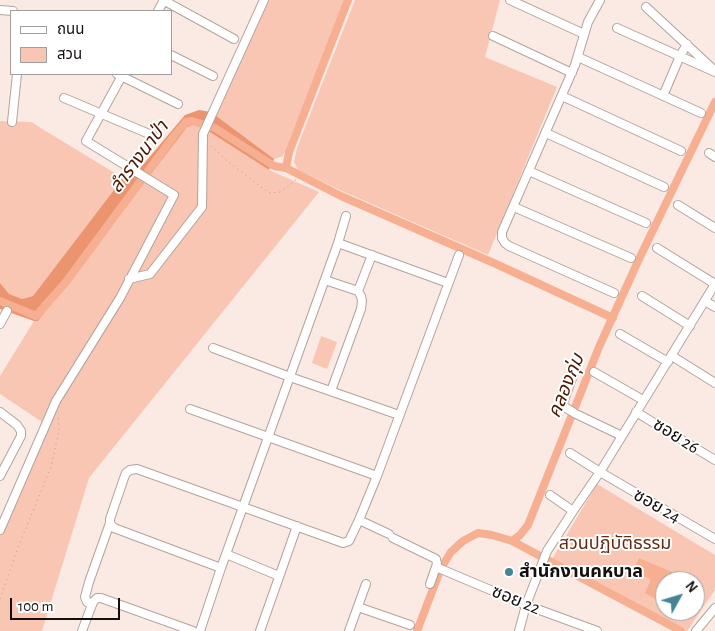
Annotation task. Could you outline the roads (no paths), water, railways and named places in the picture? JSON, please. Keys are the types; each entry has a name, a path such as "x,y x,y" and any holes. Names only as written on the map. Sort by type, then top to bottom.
{"street":[{"path":"163,0 234,39"},
{"path":"129,279 150,274 202,207 203,136 264,0"},
{"path":"510,0 584,34"},
{"path":"600,0 588,22 572,73 502,232 502,238 508,246 614,293"},
{"path":"646,7 715,72"},
{"path":"617,28 715,72"},
{"path":"493,36 572,73"},
{"path":"663,96 687,44"},
{"path":"172,56 213,76"},
{"path":"578,57 702,113"},
{"path":"12,122 16,75"},
{"path":"0,530 56,401 120,298 174,194 86,141 120,75 178,104"},
{"path":"562,96 681,151"},
{"path":"64,98 154,136"},
{"path":"546,133 664,187"},
{"path":"529,171 646,223"},
{"path":"678,205 715,228"},
{"path":"514,206 631,258"},
{"path":"200,631 346,216"},
{"path":"338,243 448,283"},
{"path":"519,631 526,605 548,551 572,511 600,472 715,284 657,248"},
{"path":"92,604 87,602 85,597 124,478 130,470 137,469 343,543 349,541 376,476 459,254"},
{"path":"358,292 372,255"},
{"path":"324,280 358,292 362,301 361,309 331,391"},
{"path":"642,296 690,326"},
{"path":"705,301 715,307"},
{"path":"0,324 7,311"},
{"path":"620,334 715,383"},
{"path":"213,348 399,415"},
{"path":"594,372 643,400"},
{"path":"574,373 562,405 622,436"},
{"path":"190,409 376,476"},
{"name":"ซอย 26","path":"636,412 715,460"},
{"path":"0,476 22,431 17,425 1,414"},
{"name":"ซอย 24","path":"570,453 715,539"},
{"path":"550,495 572,511"},
{"path":"359,520 436,559 439,568 430,584"},
{"path":"110,523 114,528 221,568"},
{"path":"260,631 296,526"},
{"path":"226,554 279,576"},
{"name":"ซอย 22","path":"439,568 526,605 597,631"},
{"path":"349,631 366,584"},
{"path":"82,631 94,600 101,598 193,631"},
{"path":"358,606 410,625"},
{"path":"696,631 715,608"}],"waterway":[{"name":"ลำรางนาป่า","path":"0,301 36,316 66,282 186,122 192,121 215,128 274,166 286,168 289,152 348,0"},
{"name":"คลองกุ่ม","path":"417,631 441,568 451,552 463,541 478,533 512,541 528,525 599,347 715,102"},
{"path":"286,168 341,196 613,318"},
{"path":"512,541 681,631"}],"place":[{"name":"สำนักงานคหบาล","path":"509,572"}],"park label":[{"name":"สวนปฏิบัติธรรม","path":"615,544"}]}
